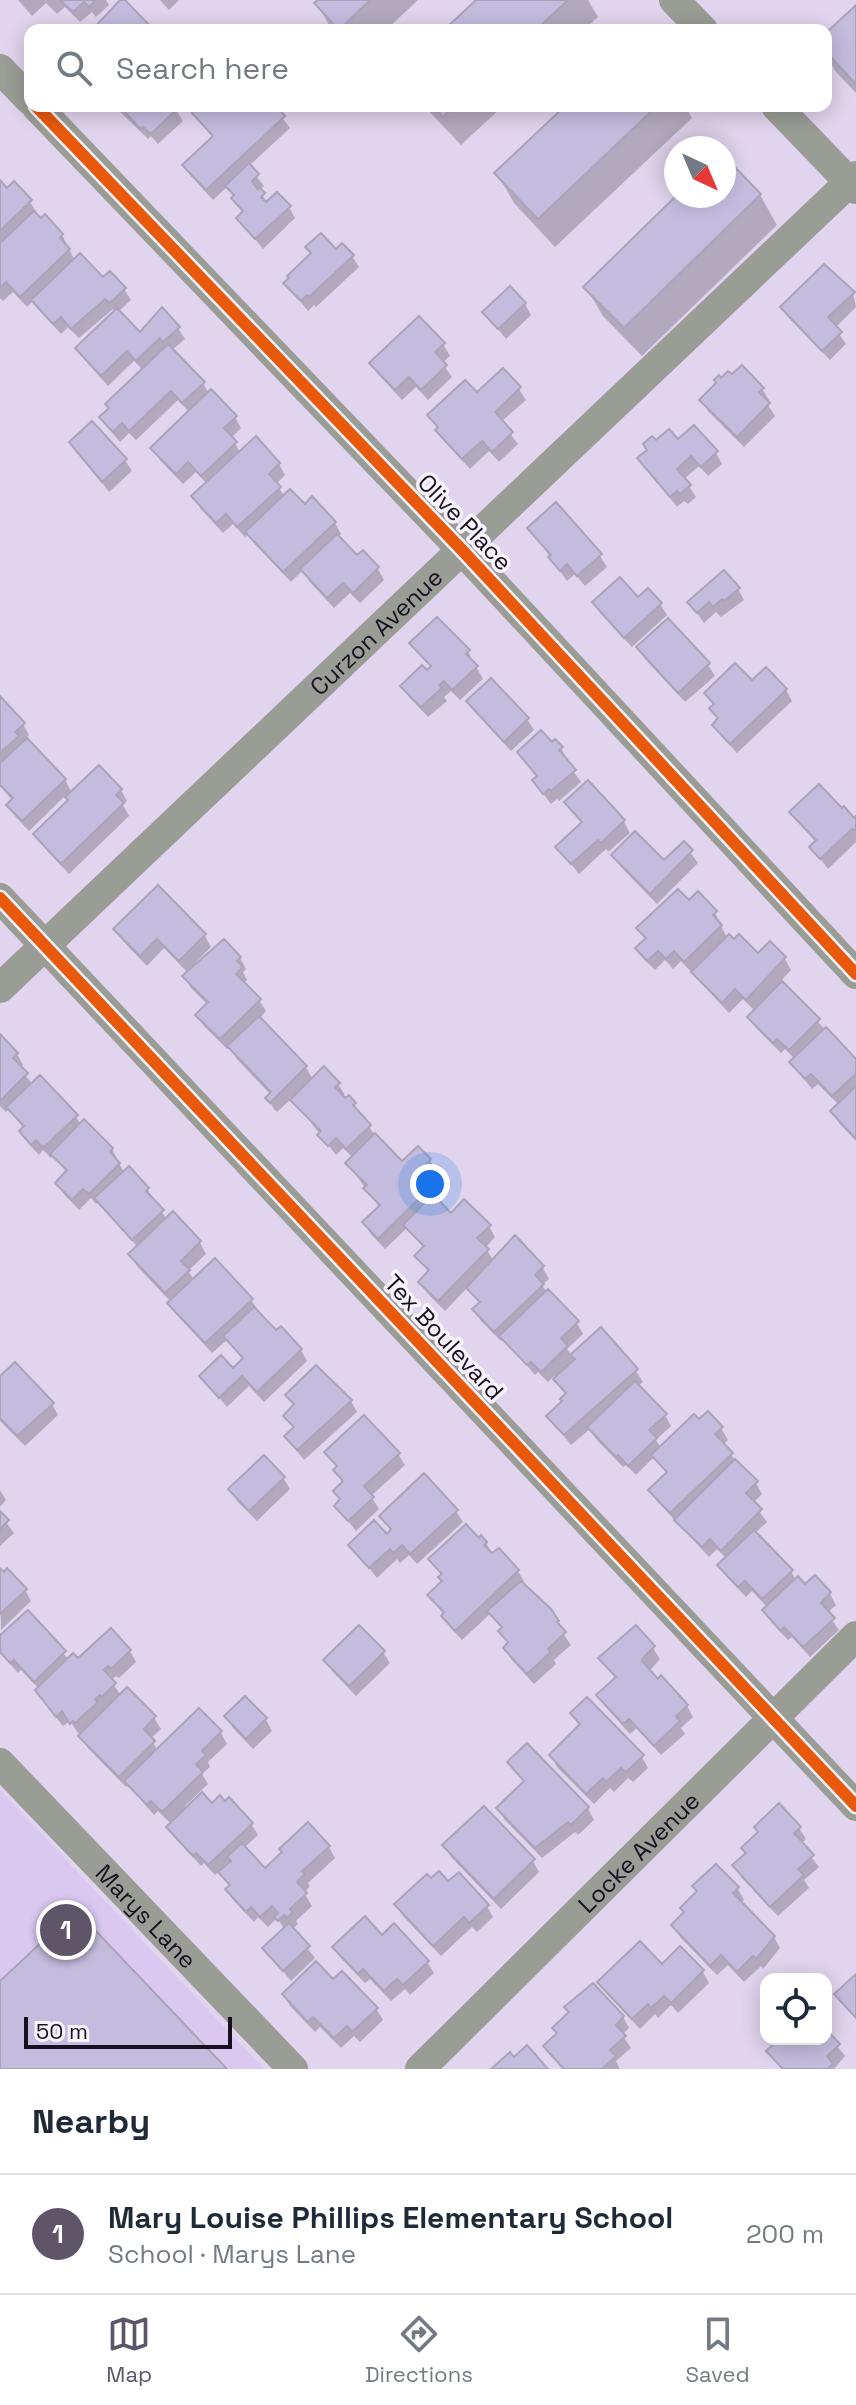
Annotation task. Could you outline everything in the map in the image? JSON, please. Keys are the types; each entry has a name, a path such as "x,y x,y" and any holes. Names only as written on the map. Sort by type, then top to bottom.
{"street":[{"path":"674,0 697,24"},
{"path":"0,69 24,94"},
{"name":"Olive Place","path":"42,112 462,550 856,974"},
{"path":"782,112 854,182"},
{"name":"Curzon Avenue","path":"0,988 854,182"},
{"name":"Tex Boulevard","path":"0,898 856,1806"},
{"name":"Locke Avenue","path":"420,2069 856,1636"},
{"name":"Marys Lane","path":"0,1763 293,2069"}],"shaded area":[{"path":"0,1790 264,2069 0,2069"}],"building":[{"path":"60,0 96,0 89,7 84,2 73,12"},
{"path":"120,0 125,0 148,24 98,24"},
{"path":"318,0 370,0 345,24 333,24 314,3"},
{"path":"476,0 568,0 542,24 450,24"},
{"path":"856,5 856,84 832,58 832,27"},
{"path":"125,112 174,112 151,134 143,127 141,129"},
{"path":"281,112 285,116 206,190 182,165 213,136 192,113"},
{"path":"559,112 651,112 538,219 494,173"},
{"path":"249,163 259,174 252,181 258,190 260,188 265,193 261,197 266,202 277,192 291,206 255,239 236,218 243,211 225,186"},
{"path":"736,168 761,194 624,328 583,287 664,208 736,208"},
{"path":"0,180 7,188 14,181 32,200 0,231"},
{"path":"34,211 41,218 45,214 63,234 60,238 70,249 20,297 6,282 0,288 0,243"},
{"path":"321,233 336,249 342,243 354,255 301,301 283,283 311,253 305,247"},
{"path":"80,253 103,277 110,271 126,288 110,303 105,299 71,329 61,317 53,324 31,300"},
{"path":"824,264 855,292 828,317 842,332 822,351 780,307"},
{"path":"510,286 526,303 498,329 482,312"},
{"path":"162,307 180,327 163,342 160,338 136,361 127,351 101,376 75,348 117,308 140,332"},
{"path":"419,316 445,343 435,352 447,365 421,390 409,377 395,390 369,363"},
{"path":"168,344 205,382 182,403 171,391 129,431 122,423 113,432 99,417 109,408 105,404"},
{"path":"742,365 764,388 759,392 770,403 737,437 699,400 716,383 714,380 719,375 721,378 728,371 732,374"},
{"path":"503,368 521,387 495,412 513,432 492,452 482,441 462,459 435,430 438,427 427,415 465,380 477,392"},
{"path":"211,389 237,416 224,428 237,442 201,476 188,462 176,474 150,448"},
{"path":"92,421 127,459 102,482 69,442"},
{"path":"694,425 718,451 701,467 691,456 677,469 691,485 670,497 637,458 647,450 643,444 652,436 656,440 669,429 678,439"},
{"path":"256,436 280,463 269,474 281,487 237,527 226,514 216,523 191,496"},
{"path":"290,489 305,504 312,496 336,522 283,572 245,532"},
{"path":"556,502 602,554 577,576 567,564 560,571 548,557 551,555 527,528"},
{"path":"337,534 357,555 363,550 379,567 353,593 343,583 327,598 300,569"},
{"path":"724,570 740,588 713,607 709,602 697,613 687,602"},
{"path":"620,577 638,597 648,588 662,603 624,638 592,602"},
{"path":"437,617 470,650 466,654 478,666 452,690 444,681 439,685 442,688 421,707 400,686 422,665 427,670 431,666 409,643"},
{"path":"668,618 710,663 678,693 636,647"},
{"path":"735,663 752,680 766,667 787,689 730,744 712,725 718,718 709,708 714,704 704,693"},
{"path":"491,678 529,718 504,742 466,701"},
{"path":"0,696 25,723 15,732 19,736 0,753"},
{"path":"541,730 552,742 555,739 563,747 559,750 576,770 543,794 532,780 537,776 517,752"},
{"path":"27,738 66,779 22,821 6,805 13,798 0,785 0,763"},
{"path":"99,765 122,789 116,795 124,803 61,864 33,834 68,800 65,797"},
{"path":"588,780 625,820 601,843 598,840 571,864 555,847 582,822 564,802"},
{"path":"819,784 842,808 844,806 854,818 856,816 856,830 852,829 820,859 809,847 816,840 789,812"},
{"path":"635,831 664,860 684,841 693,850 650,894 611,855"},
{"path":"158,885 206,934 179,961 157,939 140,956 113,929"},
{"path":"678,889 689,900 698,891 717,911 713,915 722,925 684,962 674,951 666,959 658,951 647,961 635,948 646,938 636,928"},
{"path":"729,934 734,939 739,934 758,953 770,941 786,957 746,1000 735,989 722,1003 691,972"},
{"path":"224,939 241,957 237,961 243,967 236,974 261,999 220,1039 195,1015 208,1002 182,976"},
{"path":"782,981 820,1019 789,1050 777,1039 773,1043 747,1017"},
{"path":"259,1016 307,1066 270,1103 265,1098 271,1092 227,1046"},
{"path":"826,1027 856,1059 856,1074 832,1096 811,1074 805,1079 789,1062"},
{"path":"0,1034 18,1053 13,1058 28,1073 0,1101"},
{"path":"324,1066 340,1083 335,1087 345,1098 349,1095 356,1103 353,1105 371,1125 346,1149 336,1138 328,1146 317,1135 321,1131 290,1100"},
{"path":"40,1075 78,1115 43,1148 36,1140 31,1145 19,1131 24,1126 6,1107"},
{"path":"856,1086 856,1139 830,1111"},
{"path":"84,1119 113,1148 110,1152 120,1163 89,1194 83,1189 72,1200 55,1183 67,1170 50,1154"},
{"path":"375,1133 402,1161 418,1146 431,1159 416,1175 429,1189 378,1239 362,1222 380,1205 363,1188 367,1185 345,1163"},
{"path":"129,1166 164,1210 132,1240 94,1198"},
{"path":"433,1194 451,1213 464,1199 491,1225 477,1238 489,1249 438,1301 418,1282 429,1270 414,1256 424,1246 403,1225"},
{"path":"173,1211 201,1241 181,1261 190,1270 165,1293 128,1254"},
{"path":"515,1235 544,1266 535,1275 544,1284 494,1332 472,1309 480,1302 466,1288"},
{"path":"215,1258 253,1299 205,1343 167,1303"},
{"path":"548,1289 579,1321 561,1338 568,1346 541,1372 531,1362 527,1365 499,1336"},
{"path":"254,1307 276,1330 281,1326 302,1349 257,1392 242,1376 219,1398 199,1376 221,1355 233,1368 243,1358 223,1336"},
{"path":"601,1327 638,1369 564,1435 546,1416 566,1393 553,1379 575,1359 570,1355"},
{"path":"15,1362 54,1403 17,1436 0,1418 0,1376"},
{"path":"316,1365 352,1400 297,1450 284,1436 294,1427 283,1416 294,1404 285,1395"},
{"path":"635,1381 667,1414 649,1430 657,1438 628,1466 587,1427"},
{"path":"708,1411 723,1427 715,1434 733,1453 670,1513 648,1490 667,1472 651,1455 694,1414 699,1419"},
{"path":"364,1415 400,1453 364,1486 374,1497 348,1521 334,1506 340,1499 333,1491 343,1481 333,1470 337,1466 324,1452"},
{"path":"264,1455 285,1477 249,1511 228,1489"},
{"path":"735,1459 758,1481 746,1493 762,1509 721,1551 710,1539 702,1547 674,1520"},
{"path":"424,1473 458,1510 410,1554 402,1545 393,1553 390,1549 369,1568 348,1545 374,1520 387,1534 391,1529 379,1516"},
{"path":"0,1511 9,1520 0,1529"},
{"path":"466,1524 479,1538 481,1535 487,1542 484,1545 492,1553 499,1548 519,1570 455,1631 441,1616 444,1612 427,1595 442,1581 438,1577 442,1574 428,1559"},
{"path":"754,1530 793,1570 762,1599 745,1581 738,1587 717,1565"},
{"path":"0,1568 4,1572 7,1568 27,1589 0,1614"},
{"path":"815,1575 831,1592 821,1603 835,1618 803,1647 784,1627 781,1631 762,1610 798,1576 805,1584"},
{"path":"521,1581 551,1609 566,1632 548,1649 551,1652 527,1674 503,1648 508,1642 498,1631 502,1627 487,1611"},
{"path":"28,1610 66,1651 34,1682 14,1660 10,1663 0,1652 0,1635"},
{"path":"359,1625 385,1651 349,1686 323,1660"},
{"path":"636,1625 655,1646 642,1661 658,1679 661,1675 688,1705 676,1716 680,1721 654,1746 629,1719 623,1724 596,1695 616,1677 598,1658"},
{"path":"111,1628 131,1650 111,1669 108,1666 104,1670 116,1683 102,1697 100,1695 95,1699 98,1702 75,1723 70,1724 62,1711 56,1717 35,1690 73,1653 78,1658"},
{"path":"127,1687 156,1716 144,1729 155,1741 119,1777 78,1736"},
{"path":"245,1696 267,1718 246,1739 224,1716"},
{"path":"587,1697 644,1755 626,1772 621,1768 606,1782 603,1778 586,1794 549,1755 580,1724 570,1713"},
{"path":"199,1708 222,1731 202,1751 206,1755 196,1764 203,1772 162,1812 151,1801 147,1805 124,1781"},
{"path":"527,1743 589,1807 571,1825 568,1822 535,1848 496,1808 524,1781 507,1762"},
{"path":"202,1792 212,1803 220,1795 225,1801 229,1797 253,1823 208,1865 196,1853 193,1856 166,1827"},
{"path":"779,1803 801,1827 794,1833 814,1855 798,1869 804,1875 770,1907 732,1865 746,1853 741,1848 758,1832 754,1827"},
{"path":"484,1806 535,1859 494,1899 442,1845"},
{"path":"308,1822 330,1846 302,1871 305,1874 297,1882 307,1893 290,1909 293,1912 287,1918 284,1915 278,1921 274,1917 278,1913 272,1906 260,1917 251,1907 246,1912 225,1889 230,1885 218,1872 231,1861 227,1857 242,1843 265,1868 282,1852 279,1849"},
{"path":"716,1864 739,1887 733,1893 775,1936 756,1959 753,1956 737,1972 721,1955 710,1966 671,1925 684,1912 680,1908 697,1891 692,1886"},
{"path":"439,1871 448,1881 459,1872 489,1905 469,1923 464,1917 433,1946 394,1904 427,1874 431,1878"},
{"path":"76,1910 227,2069 0,2069 0,1981"},
{"path":"365,1916 382,1935 394,1923 429,1961 403,1985 397,1979 384,1991 363,1969 358,1974 332,1947"},
{"path":"289,1923 310,1946 283,1971 262,1948"},
{"path":"640,1941 662,1964 680,1946 704,1970 671,2003 664,1996 651,2008 648,2004 632,2019 597,1982"},
{"path":"316,1961 333,1979 342,1971 378,2008 352,2032 347,2026 334,2038 313,2017 308,2022 282,1994"},
{"path":"856,1974 856,2018 834,1994"},
{"path":"593,1983 624,2016 616,2025 626,2036 610,2050 616,2056 602,2069 564,2069 543,2046 557,2033 552,2028 569,2012 564,2007"},
{"path":"832,2035 840,2044 827,2056 833,2064 827,2069 783,2069 766,2051 772,2045 832,2045"},
{"path":"527,2045 548,2069 491,2069 510,2052 514,2057"}],"cycle path":[{"path":"42,112 462,550 856,974"},
{"path":"0,898 856,1806"}],"place":[{"name":"Mary Louise Phillips Elementary School","path":"66,1930"}]}
